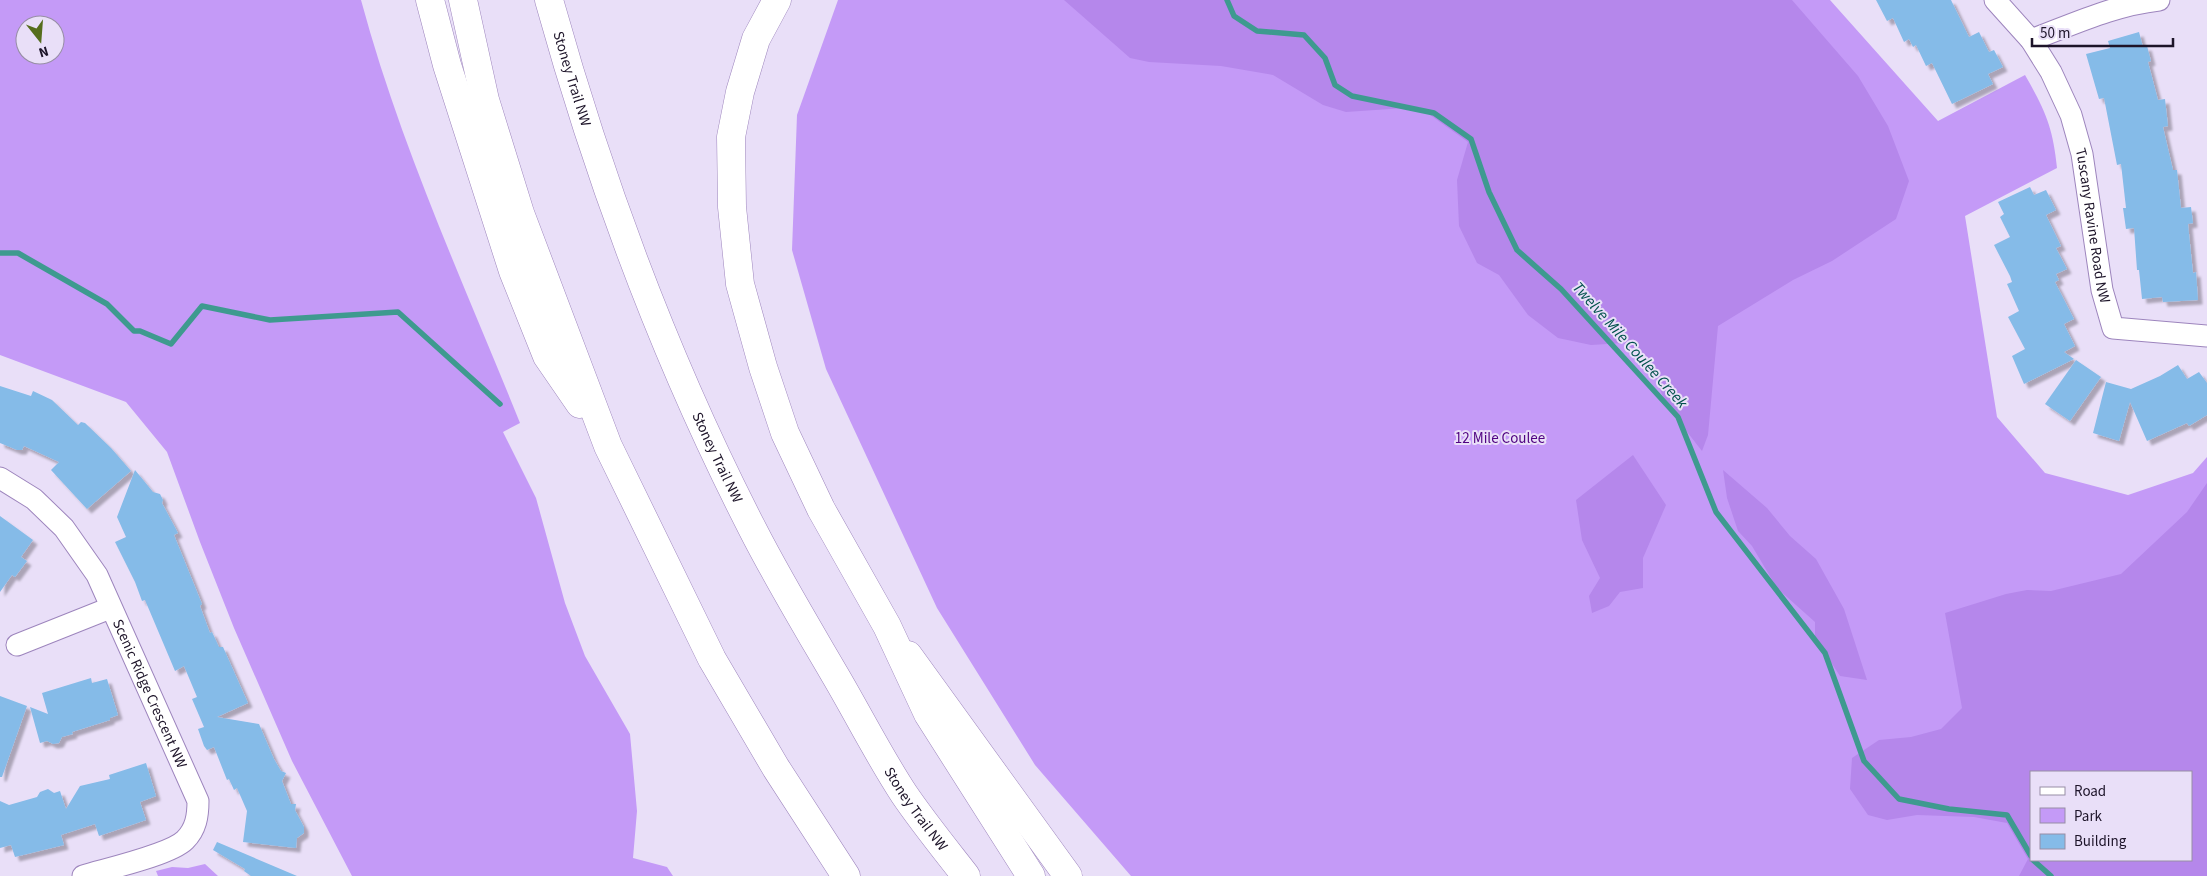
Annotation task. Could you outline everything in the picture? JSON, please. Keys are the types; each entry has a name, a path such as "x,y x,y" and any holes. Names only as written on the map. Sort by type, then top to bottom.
{"main road":[{"path":"430,0 447,65 482,178 514,271 547,356 608,446"},
{"path":"462,0 485,100 520,213 608,446 712,659 776,768 846,876"},
{"name":"Stoney Trail NW","path":"549,0 607,191 643,287 685,388 748,522 817,645 904,793 966,876"},
{"path":"778,0 756,39 740,92 731,137 732,207 740,284 763,368 785,433 821,509 887,626 928,714 1032,876"},
{"path":"887,626 1068,876"}],"street":[{"name":"Tuscany Ravine Road NW","path":"1995,0 2031,40 2051,72 2071,115 2082,154 2102,290 2113,328 2207,336"},
{"path":"2031,40 2092,16 2134,3 2159,0"},
{"name":"Scenic Ridge Crescent NW","path":"0,478 34,499 64,528 97,575 110,608 195,793 198,810 196,822 191,832 177,846 83,876"},
{"path":"17,645 110,608"}],"green space":[{"path":"0,0 361,0 394,108 434,214 520,423 503,432 536,498 565,603 585,656 630,734 637,811 633,858 667,867 673,876 352,876 292,761 234,628 167,452 126,402 0,355"},
{"name":"12 Mile Coulee","path":"838,0 1830,0 1938,121 2025,75 2047,119 2057,168 1965,216 1997,417 2045,473 2128,495 2193,473 2207,457 2207,876 1131,876 1035,765 937,608 826,369 792,250 797,115"},
{"path":"205,864 218,876 158,876 156,871 172,867 188,868"}],"shaded area":[{"path":"1064,0 1792,0 1858,76 1888,126 1909,181 1896,219 1832,261 1793,280 1718,326 1708,435 1702,451 1666,405 1648,357 1624,343 1591,345 1558,338 1528,315 1499,275 1477,263 1459,226 1457,180 1468,142 1419,107 1346,112 1323,105 1273,75 1221,66 1149,62 1130,58"},
{"path":"1633,455 1666,505 1643,558 1643,588 1620,592 1609,606 1592,613 1589,596 1600,578 1582,540 1576,500"},
{"path":"1723,470 1767,508 1790,536 1816,559 1844,609 1867,680 1840,676 1815,638 1815,622 1777,588 1752,546 1738,531 1727,498"},
{"path":"2207,483 2207,876 2019,876 2028,859 2007,823 1974,817 1917,815 1887,820 1868,815 1850,789 1852,758 1879,740 1911,737 1941,729 1962,708 1945,613 2006,594 2027,590 2051,591 2121,574 2187,512"}],"building":[{"path":"1876,0 1951,0 1969,37 1979,32 1989,52 1994,50 2003,67 1988,74 1993,84 1952,104 1932,63 1926,66 1916,45 1913,47 1909,39 1904,42 1893,18 1887,21"},
{"path":"2139,32 2143,47 2147,46 2151,61 2148,62 2158,100 2165,99 2168,126 2163,127 2173,170 2177,170 2181,208 2191,207 2193,223 2188,224 2193,273 2196,272 2198,300 2163,302 2162,297 2142,299 2139,270 2137,270 2134,228 2126,229 2123,208 2126,208 2121,164 2117,165 2104,98 2099,99 2086,54 2110,48 2108,41"},
{"path":"2030,187 2034,195 2046,190 2056,210 2046,215 2061,246 2056,248 2067,269 2056,274 2059,280 2055,282 2074,319 2064,324 2075,346 2064,352 2074,359 2024,384 2012,356 2025,349 2008,317 2019,311 2007,284 2012,282 2010,276 1994,245 2010,237 2000,217 2004,214 1998,202"},
{"path":"2076,360 2101,377 2070,421 2045,404"},
{"path":"2178,365 2187,379 2199,372 2207,383 2207,415 2189,426 2187,423 2147,441 2130,402 2119,441 2093,433 2106,382 2131,389 2160,376"},
{"path":"0,386 31,396 33,391 52,400 78,425 81,422 85,423 131,471 87,509 51,470 59,462 24,446 22,450 17,450 0,443"},
{"path":"135,470 153,492 160,494 163,500 162,503 178,533 174,535 202,604 200,606 210,633 212,632 219,647 223,647 248,703 217,717 259,724 274,759 281,771 286,773 282,781 291,804 296,804 295,810 304,827 304,833 297,838 296,848 243,842 247,811 237,788 234,790 229,779 227,780 214,747 207,750 204,746 198,729 204,727 192,699 197,697 184,666 175,671 145,600 142,601 135,582 115,542 126,537 117,517"},
{"path":"0,516 33,540 21,557 27,561 15,577 12,575 0,592"},
{"path":"91,678 92,683 107,679 118,715 110,718 110,720 72,732 73,734 62,737 59,743 53,744 47,741 40,743 30,707 48,714 42,693"},
{"path":"0,696 27,706 2,777 0,777"},
{"path":"146,763 156,796 140,802 146,820 99,836 95,824 61,835 64,845 15,857 11,845 0,848 0,801 9,805 37,797 40,792 48,789 54,793 60,791 66,809 80,786 110,779 109,775"},
{"path":"217,842 297,876 251,876 244,871 245,869 213,850"}],"waterway":[{"name":"Twelve Mile Coulee Creek","path":"1227,0 1234,16 1257,31 1304,35 1325,58 1335,85 1352,96 1434,113 1471,139 1489,192 1517,250 1561,289 1678,417 1716,512 1825,653 1864,761 1899,799 1949,809 2007,815 2030,854"},
{"path":"0,253 18,253 107,304 134,331 140,331 171,344 202,306 270,320 398,312 500,404"},
{"name":"Twelve Mile Coulee Creek","path":"2034,861 2051,876"}]}
